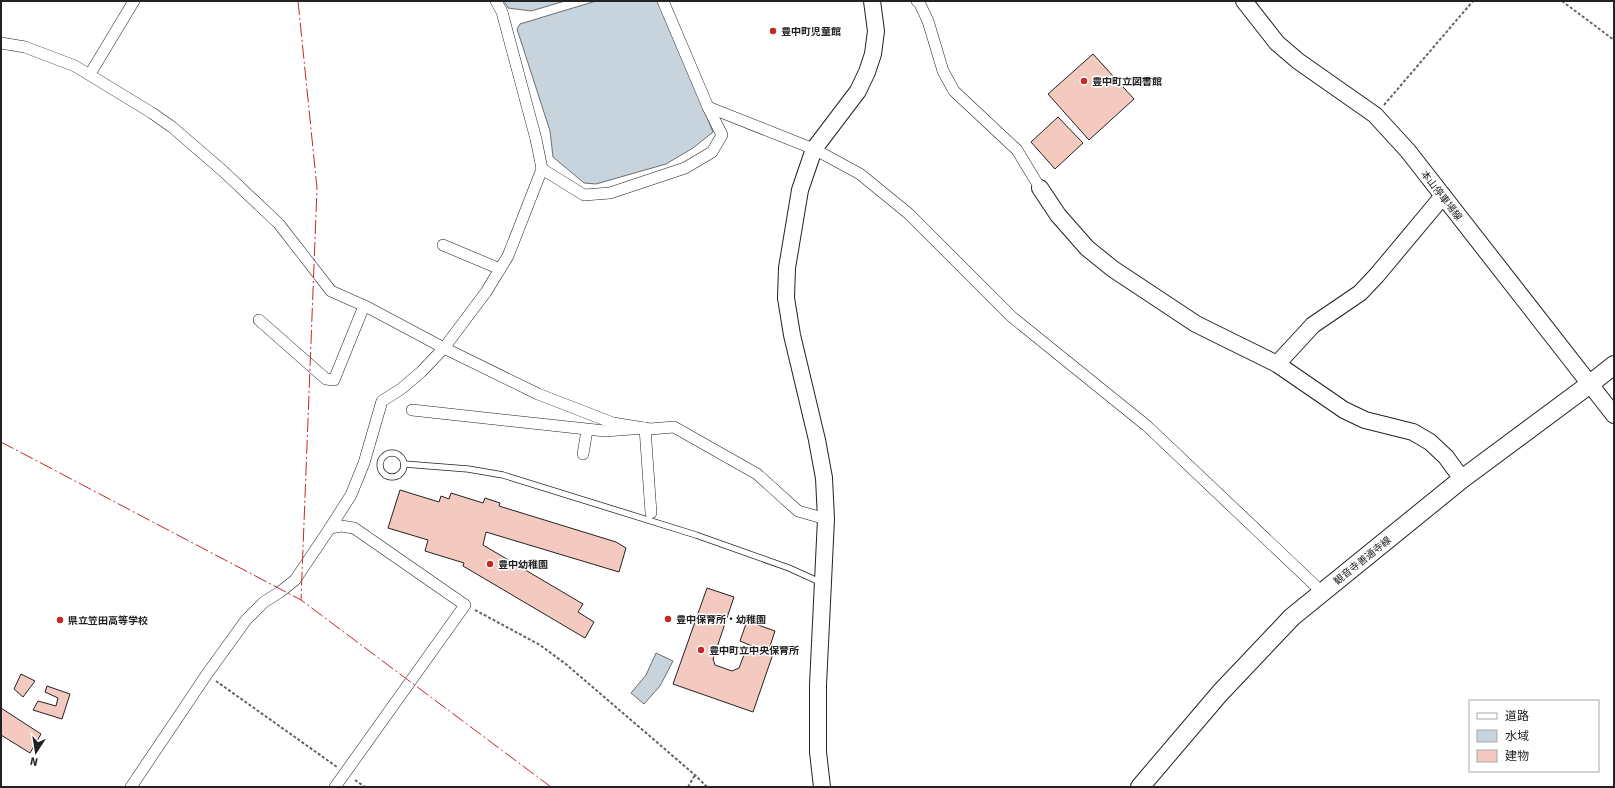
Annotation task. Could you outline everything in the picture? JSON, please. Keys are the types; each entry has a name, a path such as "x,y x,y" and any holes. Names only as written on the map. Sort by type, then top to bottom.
{"main road":[{"name":"観音寺善通寺線","path":"1140,787 1225,688 1292,617 1462,479 1614,365"}],"street":[{"path":"90,74 134,1"},
{"path":"131,787 207,674 255,610 294,580 330,528 351,495 364,463 382,402 401,389 421,372 444,348 486,292 508,256 542,169 536,139 504,19 496,1"},
{"path":"542,169 584,195 610,193 685,168 712,152 722,134 708,107 663,1"},
{"path":"822,787 818,752 818,686 826,519 824,478 818,440 792,335 786,298 787,268 800,190 814,149 858,91 867,72 873,54 876,31 872,1"},
{"path":"920,1 928,21 943,71 954,91 1017,150 1058,215 1088,248 1113,269 1196,324 1277,364 1344,410 1365,420 1413,432 1430,442 1446,457 1462,479"},
{"name":"本山停車場線","path":"1244,1 1277,43 1298,61 1375,115 1408,151 1614,415"},
{"path":"1,43 25,48 75,66 90,74 172,127 223,171 279,224 331,291 364,306 444,348 538,394 613,423 645,428"},
{"path":"708,107 814,149 860,174 909,214 1012,317 1147,426 1322,592"},
{"path":"1277,364 1313,325 1360,293 1378,275 1443,196"},
{"path":"443,245 500,269"},
{"path":"259,320 326,379 334,380 364,306"},
{"path":"412,410 605,432 674,427 757,474 798,511 826,519"},
{"path":"645,428 651,513"},
{"path":"583,454 587,430"},
{"path":"330,528 341,526 354,528 466,605 335,787"}],"lane":[{"path":"394,453 401,457 404,464 400,475 392,477 385,475 380,469 380,461 386,454 394,453"},
{"path":"404,464 468,469 503,475 696,535 789,568 824,584"}],"path":[{"path":"1375,115 1472,1"},
{"path":"1562,1 1614,40"},
{"path":"466,605 540,646 568,665 707,787"},
{"path":"207,674 365,787"},
{"path":"688,787 695,775"}],"water":[{"path":"504,1 565,1 531,11 508,8"},
{"path":"596,1 660,1 713,132 693,148 666,164 596,184 584,183 553,157 550,131 517,29 520,24"},
{"path":"656,653 673,661 660,686 644,704 631,693 646,675"}],"building":[{"path":"1093,54 1134,99 1089,140 1048,94"},
{"path":"1058,117 1083,143 1055,169 1031,142"},
{"name":"豊中幼稚園","path":"400,490 439,502 441,496 449,499 451,493 483,503 485,498 500,503 499,506 616,542 626,548 619,572 486,532 483,545 583,604 578,612 594,622 585,638 463,566 464,563 425,551 428,540 388,528"},
{"name":"豊中町立中央保育所","path":"707,588 734,597 713,659 715,665 732,671 739,668 747,647 751,649 752,646 740,641 747,621 775,631 769,649 774,651 753,712 673,684"},
{"path":"21,674 35,681 23,697 14,689"},
{"path":"47,686 70,694 62,719 33,710 38,701 56,706 58,698 45,692"},
{"path":"1,708 41,734 30,753 1,735"}],"power":[{"path":"298,1 317,188 301,600"},
{"path":"1,442 301,600 551,787"}],"place":[{"name":"豊中町児童館","path":"773,31"},
{"name":"豊中町立図書館","path":"1084,81"},
{"name":"豊中幼稚園","path":"490,564"},
{"name":"豊中保育所・幼稚園","path":"668,619"},
{"name":"県立笠田高等学校","path":"60,620"},
{"name":"豊中町立中央保育所","path":"701,650"}]}
